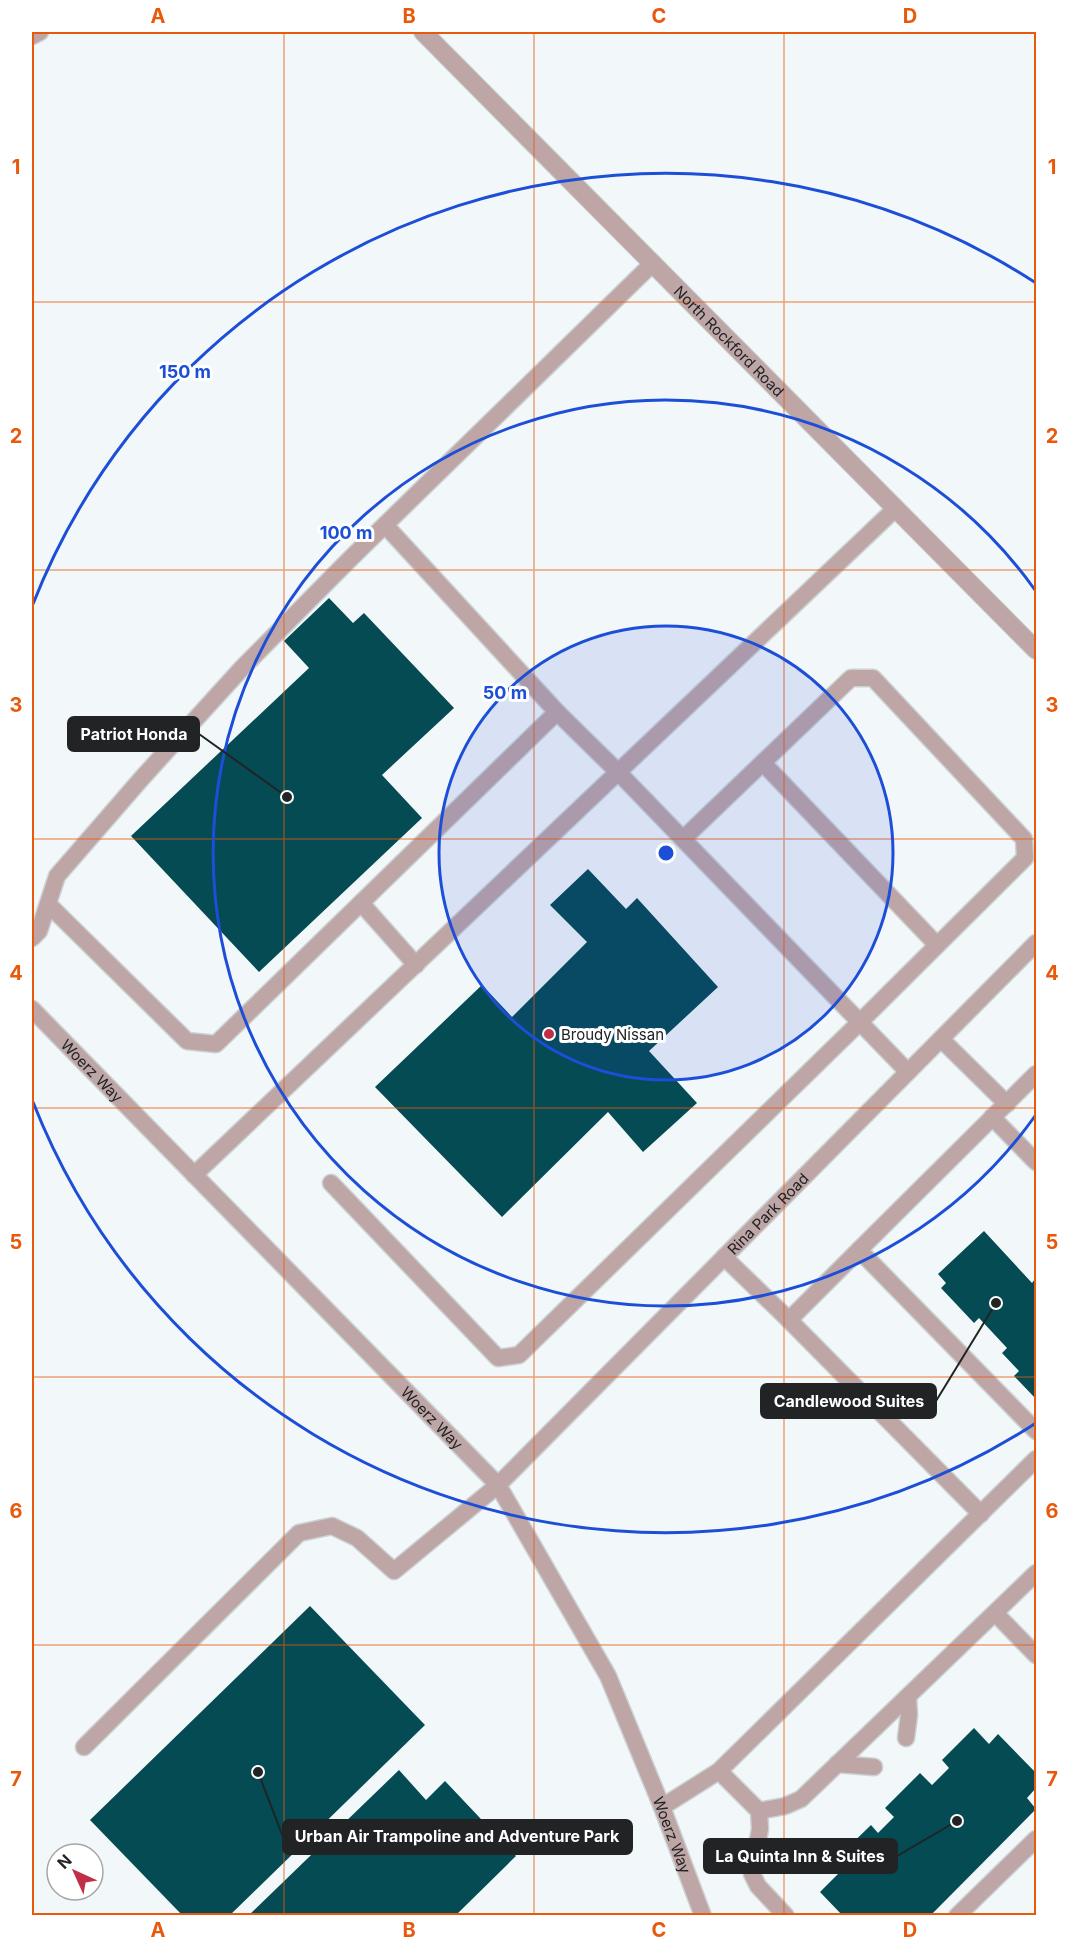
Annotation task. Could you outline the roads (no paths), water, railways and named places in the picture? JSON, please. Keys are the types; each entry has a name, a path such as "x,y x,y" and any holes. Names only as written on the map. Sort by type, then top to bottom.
{"street":[{"name":"North Rockford Road","path":"423,32 1036,650"}],"lane":[{"path":"32,36 40,32"},
{"path":"32,938 39,931 57,876 243,667 653,263"},
{"path":"194,1175 896,508"},
{"path":"385,525 557,712 908,1072"},
{"path":"331,1183 498,1358 519,1355 1025,858 1024,840 873,678 851,678 683,839"},
{"path":"48,904 188,1041 216,1044 557,712"},
{"path":"763,762 938,945"},
{"path":"361,903 416,965"},
{"name":"Rina Park Road","path":"84,1747 299,1533 332,1526 357,1538 393,1571 498,1485 1036,943"},
{"name":"Woerz Way","path":"32,1009 498,1485 608,1676 662,1807 703,1916"},
{"path":"941,1039 1007,1104"},
{"path":"789,1320 992,1117 1034,1081"},
{"path":"992,1117 1036,1162"},
{"path":"859,1251 1036,1431"},
{"path":"724,1257 981,1514"},
{"path":"662,1807 719,1771 1036,1459"},
{"path":"759,1811 785,1806 801,1799 1036,1574"},
{"path":"995,1613 1036,1654"},
{"path":"906,1738 909,1715 908,1697"},
{"path":"837,1764 874,1767"},
{"path":"719,1771 759,1811 760,1829 752,1874 758,1886 786,1916"},
{"path":"957,1916 1036,1839"}],"place":[{"name":"Patriot Honda","path":"287,797"},
{"name":"Broudy Nissan","path":"549,1034"},
{"name":"Candlewood Suites","path":"996,1303"},
{"name":"Urban Air Trampoline and Adventure Park","path":"258,1772"},
{"name":"La Quinta Inn & Suites","path":"957,1821"}]}
